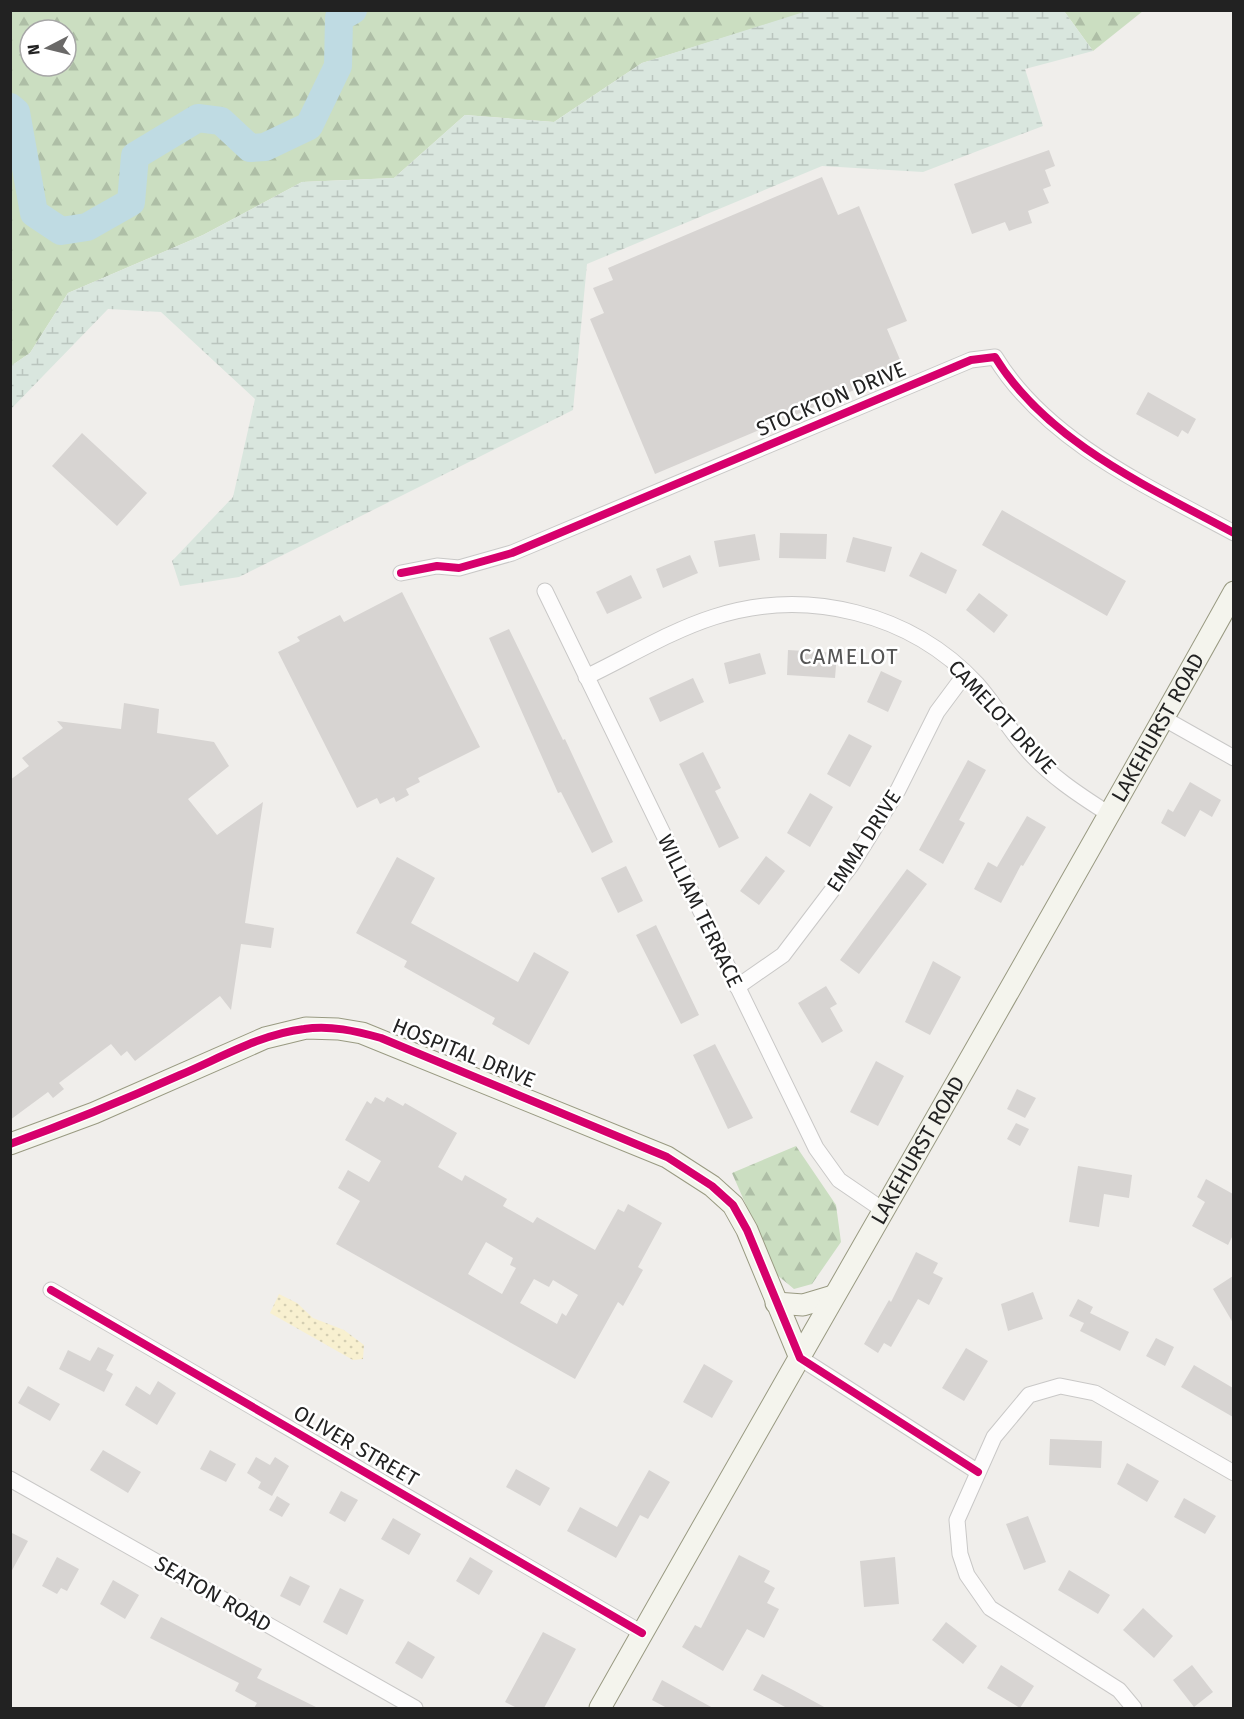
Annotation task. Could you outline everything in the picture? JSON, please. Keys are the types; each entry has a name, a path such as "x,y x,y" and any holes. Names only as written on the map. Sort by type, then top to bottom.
{"main road":[{"name":"LAKEHURST ROAD","path":"600,1708 1233,592"},
{"name":"HOSPITAL DRIVE","path":"10,1144 94,1113 265,1038 306,1028 338,1029 362,1033 657,1153 712,1186 733,1205 747,1230 800,1358"},
{"path":"776,1303 803,1305 833,1296"}],"street":[{"name":"STOCKTON DRIVE","path":"401,573 437,566 459,568 512,554 970,360 994,357 1028,400 1072,437 1138,481 1233,534"},
{"name":"WILLIAM TERRACE","path":"545,591 737,987 831,1171 849,1189 883,1210"},
{"name":"CAMELOT DRIVE","path":"586,677 712,618 760,606 806,605 836,608 885,622 919,638 966,673 987,696 1032,755 1058,778 1109,814"},
{"name":"EMMA DRIVE","path":"737,987 783,955 838,883 881,820 937,712 966,673"},
{"path":"1163,718 1233,758"},
{"name":"OLIVER STREET","path":"51,1290 642,1634"},
{"path":"800,1358 978,1472"},
{"path":"1134,1708 1119,1690 990,1608 976,1591 960,1554 957,1520 994,1437 1020,1403 1029,1395 1060,1386 1095,1393 1233,1473"},
{"name":"SEATON ROAD","path":"10,1479 415,1708"}],"green space":[{"path":"810,10 1064,11 1093,51 1025,69 1043,126 923,172 822,166 587,264 573,410 239,577 180,586 172,561 233,497 255,399 161,312 108,309 11,409 11,366 30,353 68,293 203,235 302,182 394,178 465,115 554,122 642,63"},
{"path":"11,11 810,11 642,63 554,122 465,115 394,178 302,182 203,235 68,293 30,353 11,366"},
{"path":"1064,11 1143,11 1093,51"},
{"path":"796,1146 836,1205 841,1242 812,1284 794,1289 776,1274 732,1173"}],"sand":[{"path":"279,1294 297,1303 313,1318 344,1330 364,1345 363,1359 353,1360 270,1313"}],"building":[{"path":"1049,150 1055,166 1045,170 1051,186 1043,189 1049,203 1028,211 1032,223 1009,231 1005,222 972,234 954,184"},
{"path":"822,177 838,215 859,206 907,321 887,329 904,369 655,474 590,319 604,313 593,288 613,280 608,268"},
{"path":"1148,392 1196,419 1188,434 1182,430 1178,437 1136,414"},
{"path":"82,433 147,493 117,526 52,466"},
{"path":"1002,510 1126,581 1107,616 982,545"},
{"path":"780,533 827,534 826,559 779,558"},
{"path":"755,534 760,560 719,567 714,541"},
{"path":"853,537 892,547 885,572 846,562"},
{"path":"921,552 957,570 946,594 909,576"},
{"path":"690,555 698,573 663,588 656,569"},
{"path":"631,575 642,598 607,614 596,592"},
{"path":"402,592 480,747 418,778 420,782 406,789 409,795 396,802 394,797 380,804 377,798 357,808 278,652 300,641 297,637 340,615 344,622"},
{"path":"979,593 1008,615 994,633 966,610"},
{"path":"509,629 563,740 565,739 613,842 592,853 561,792 558,793 489,638"},
{"path":"788,650 837,653 835,678 787,675"},
{"path":"760,653 766,674 729,684 724,663"},
{"path":"881,671 902,681 888,712 867,702"},
{"path":"693,678 704,702 660,722 649,698"},
{"path":"124,703 159,709 157,733 214,742 229,766 188,799 217,835 263,802 245,923 274,928 271,948 241,944 231,1010 220,996 135,1061 127,1051 121,1056 111,1044 59,1083 64,1089 53,1098 48,1092 10,1120 10,780 29,766 22,758 63,728 57,721 121,729"},
{"path":"849,734 872,746 850,787 827,774"},
{"path":"703,752 721,788 715,791 739,838 719,848 679,764"},
{"path":"968,760 986,770 959,820 965,823 943,864 919,850"},
{"path":"1190,782 1221,800 1212,817 1200,810 1185,837 1161,823 1168,809 1173,812"},
{"path":"810,793 833,807 810,847 787,833"},
{"path":"1027,816 1046,827 1023,866 1021,865 1001,903 974,889 988,862 997,867"},
{"path":"766,856 785,871 759,905 740,891"},
{"path":"397,857 435,878 411,923 518,982 534,952 569,972 529,1045 492,1024 495,1018 404,967 407,961 356,933"},
{"path":"626,866 643,901 618,913 601,878"},
{"path":"907,869 927,884 859,974 840,960"},
{"path":"656,925 699,1015 681,1024 636,935"},
{"path":"933,961 961,977 930,1035 905,1022"},
{"path":"826,986 837,1004 830,1008 843,1031 822,1043 798,1003"},
{"path":"715,1044 753,1118 728,1129 693,1055"},
{"path":"876,1061 904,1076 878,1126 850,1112"},
{"path":"1017,1089 1036,1098 1025,1118 1007,1109"},
{"path":"375,1097 384,1102 387,1097 403,1106 405,1103 457,1133 438,1167 462,1181 465,1175 507,1199 503,1206 533,1223 537,1217 595,1250 618,1209 624,1212 628,1204 662,1223 638,1267 643,1270 623,1306 618,1302 575,1379 336,1244 360,1201 338,1188 348,1170 369,1182 381,1161 345,1140 367,1101 371,1104","holes":["486,1242 513,1258 510,1265 516,1268 502,1294 468,1274","534,1279 549,1287 553,1280 578,1295 566,1316 562,1313 557,1324 520,1303"]},
{"path":"1016,1123 1029,1129 1020,1146 1007,1139"},
{"path":"1078,1166 1132,1175 1129,1198 1104,1194 1099,1227 1069,1222"},
{"path":"1206,1179 1233,1194 1233,1235 1228,1245 1192,1226 1205,1202 1197,1197"},
{"path":"916,1252 938,1263 933,1273 943,1278 929,1305 918,1299 891,1347 884,1343 878,1353 864,1344 889,1300 891,1302"},
{"path":"1233,1276 1233,1323 1213,1289"},
{"path":"1033,1292 1043,1319 1008,1331 1001,1304"},
{"path":"1078,1299 1093,1307 1090,1313 1129,1332 1120,1351 1080,1331 1084,1323 1069,1316"},
{"path":"1156,1338 1174,1347 1165,1366 1146,1356"},
{"path":"98,1347 114,1355 106,1370 113,1374 104,1392 59,1369 68,1350 90,1361"},
{"path":"966,1348 988,1361 964,1401 942,1388"},
{"path":"704,1364 733,1381 712,1418 683,1402"},
{"path":"1194,1365 1233,1388 1233,1417 1181,1387"},
{"path":"158,1381 176,1393 157,1425 125,1405 136,1386 150,1395"},
{"path":"28,1386 60,1404 50,1421 18,1403"},
{"path":"1050,1439 1102,1441 1101,1468 1049,1465"},
{"path":"103,1450 141,1472 128,1493 90,1470"},
{"path":"210,1450 236,1464 226,1482 200,1469"},
{"path":"256,1457 270,1465 275,1457 289,1466 272,1496 258,1488 261,1482 247,1473"},
{"path":"1127,1463 1159,1481 1147,1502 1117,1484"},
{"path":"516,1469 550,1488 540,1506 506,1487"},
{"path":"649,1470 670,1482 648,1519 640,1515 616,1558 567,1531 580,1507 617,1527"},
{"path":"341,1491 358,1500 345,1522 329,1513"},
{"path":"277,1496 290,1504 282,1517 269,1510"},
{"path":"1184,1498 1216,1516 1205,1534 1174,1517"},
{"path":"1028,1516 1046,1562 1024,1570 1006,1524"},
{"path":"393,1518 421,1534 409,1555 381,1539"},
{"path":"10,1532 28,1541 10,1574"},
{"path":"739,1555 770,1571 764,1582 775,1588 767,1603 779,1609 764,1638 747,1629 723,1671 682,1647 695,1625 701,1628"},
{"path":"57,1557 79,1569 67,1591 61,1588 57,1594 42,1586"},
{"path":"470,1557 493,1571 479,1595 456,1581"},
{"path":"895,1557 899,1604 864,1607 860,1561"},
{"path":"1069,1570 1110,1595 1098,1614 1058,1590"},
{"path":"290,1576 310,1586 300,1606 280,1596"},
{"path":"113,1580 139,1595 125,1619 100,1604"},
{"path":"340,1588 364,1600 347,1635 323,1622"},
{"path":"1143,1608 1173,1636 1154,1658 1123,1630"},
{"path":"161,1617 262,1669 257,1678 318,1708 254,1708 257,1703 235,1691 239,1683 150,1638"},
{"path":"946,1622 977,1646 963,1664 932,1640"},
{"path":"543,1632 576,1649 544,1708 517,1708 505,1702"},
{"path":"408,1641 435,1657 422,1679 395,1663"},
{"path":"1001,1665 1034,1686 1020,1708 987,1688"},
{"path":"1192,1665 1213,1692 1194,1707 1173,1680"},
{"path":"762,1674 826,1708 787,1708 753,1690"},
{"path":"662,1680 713,1708 667,1708 652,1700"}],"waterway":[{"path":"10,107 16,112 34,213 61,231 87,227 131,202 135,156 198,118 221,121 250,148 265,147 309,126 338,66 339,18 353,10"}],"cycle path":[{"path":"401,573 437,566 459,568 512,553 971,360 995,357 1017,387 1042,414 1071,438 1135,480 1234,533"},
{"path":"10,1144 117,1102 272,1036 304,1029 333,1028 381,1038 667,1157 712,1186 733,1205 747,1230 800,1358 978,1472"},
{"path":"51,1290 642,1633"}],"district":[{"name":"CAMELOT","path":"849,656"}]}
